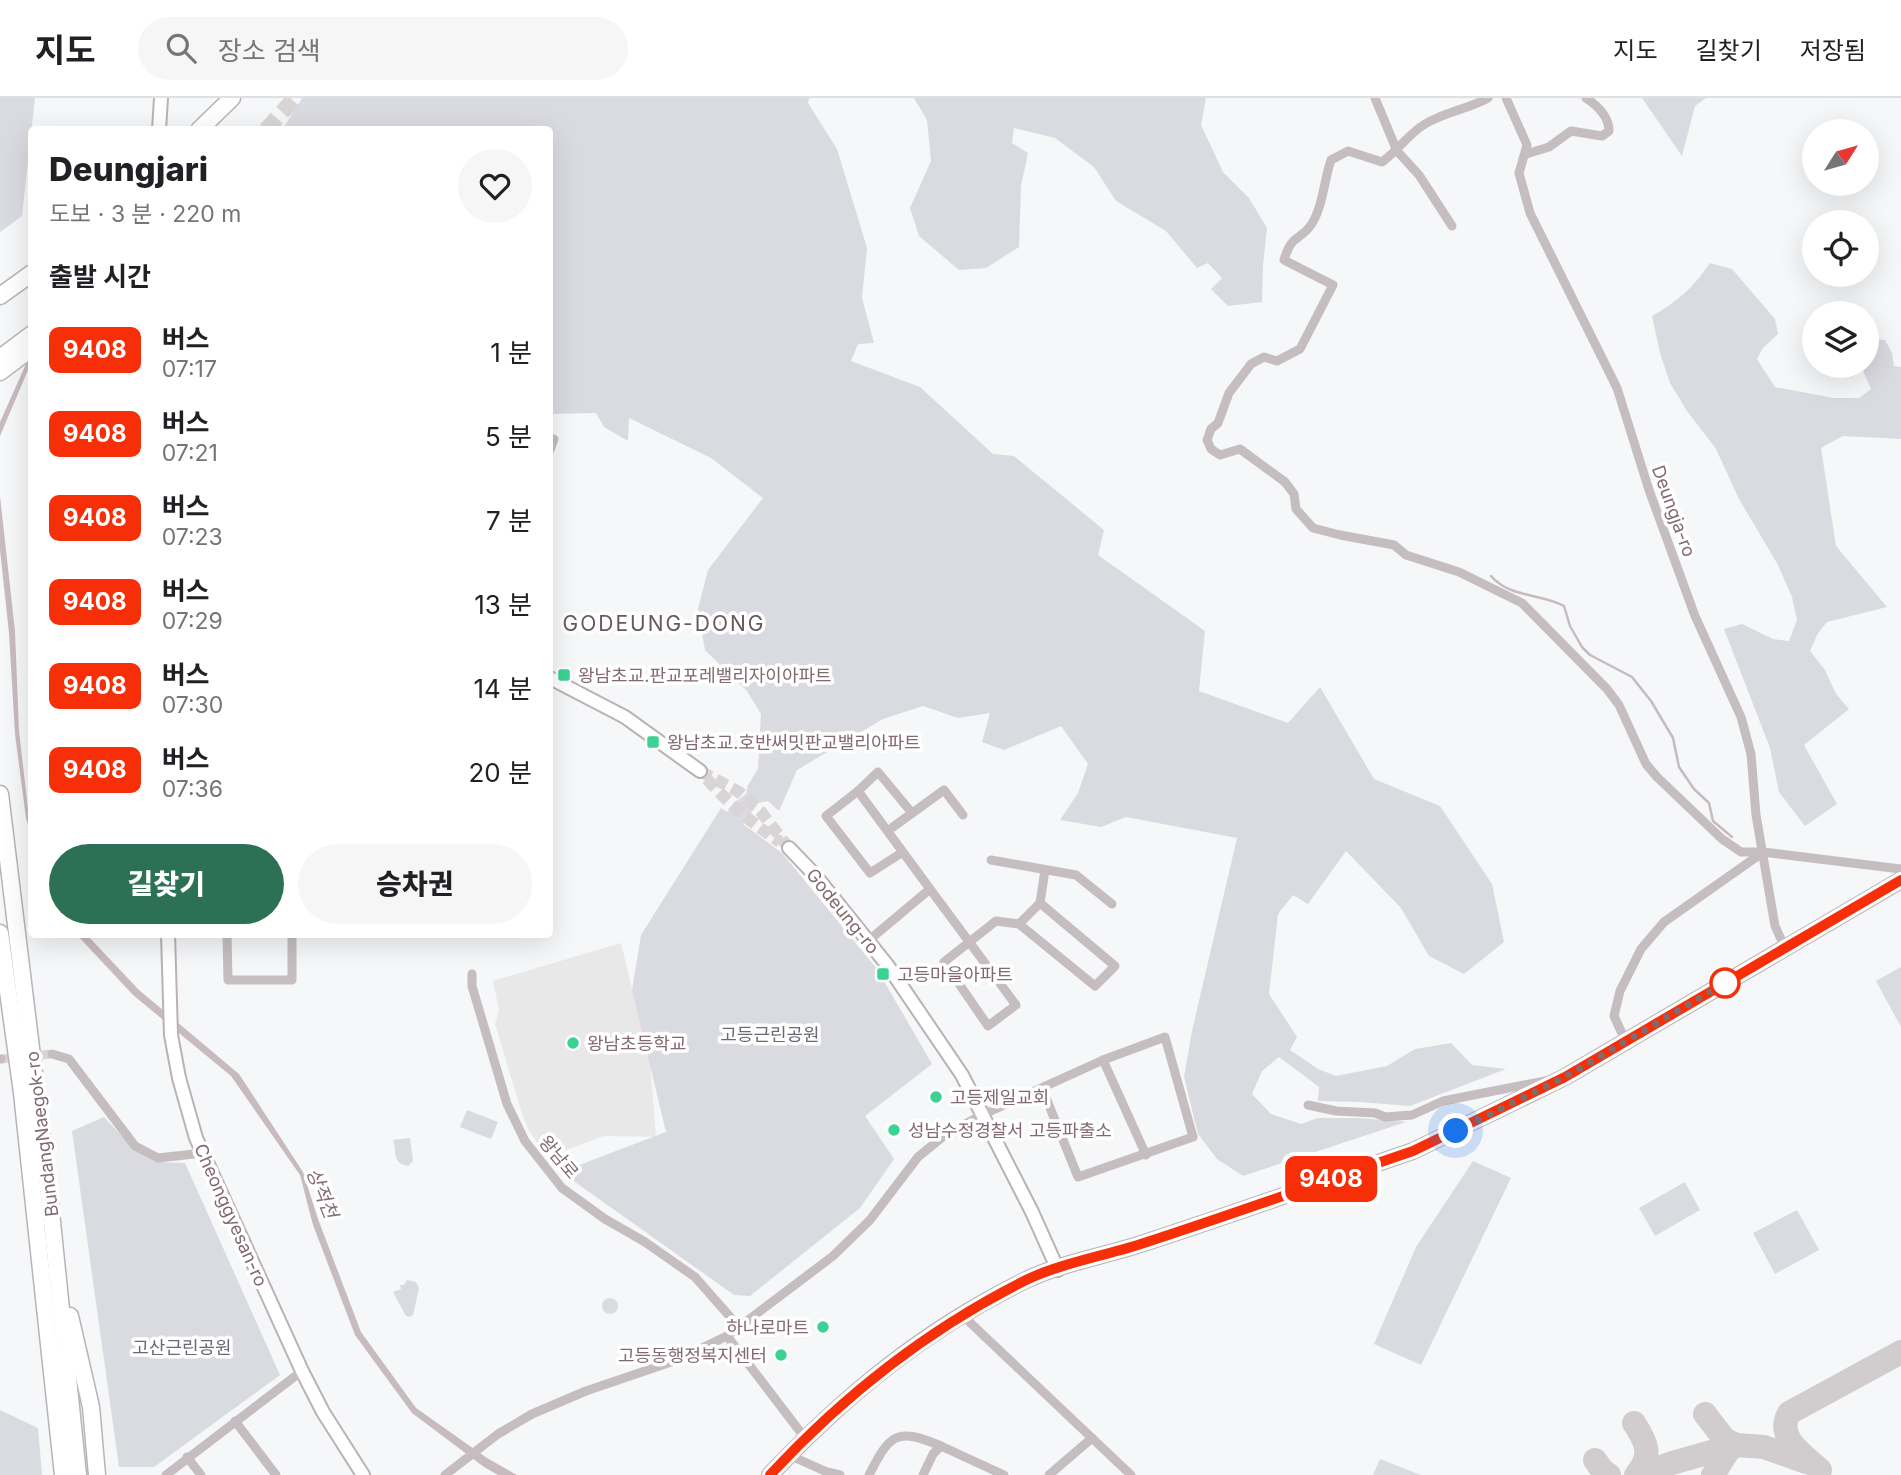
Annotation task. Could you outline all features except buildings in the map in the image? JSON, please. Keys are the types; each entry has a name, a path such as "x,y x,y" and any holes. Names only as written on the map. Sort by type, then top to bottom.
{"highway":[{"path":"203,126 227,104"},
{"path":"0,296 28,275"},
{"path":"0,358 28,337"},
{"path":"0,372 28,351"},
{"path":"0,384 28,363"},
{"name":"BundangNaegok-ro","path":"0,794 48,1254 63,1475"},
{"name":"BundangNaegok-ro","path":"0,933 78,1475"},
{"path":"48,1254 55,1475"},
{"path":"48,1254 91,1407 97,1475"}],"main road":[{"path":"770,1475 850,1395 961,1314 1030,1279 1145,1243 1413,1151 1565,1077 1901,880"}],"street":[{"path":"159,126 161,98"},
{"path":"1375,98 1397,151 1419,175 1452,226"},
{"path":"1488,98 1450,111 1422,125 1397,151 1382,162 1348,151 1331,160 1318,210 1311,225 1289,245 1284,260 1333,285 1300,349 1277,361 1264,357 1251,364 1229,393 1218,423 1211,429 1207,440 1211,449 1220,455 1240,449 1268,468 1285,482 1294,494 1296,509 1313,528 1340,536 1378,540 1394,545 1406,555 1459,572 1522,603 1607,689 1619,705 1646,764 1657,777 1722,839 1741,852 1763,852 1901,869"},
{"name":"Deungja-ro","path":"1507,98 1527,145 1519,173 1530,213 1617,388 1649,490 1695,617 1741,717 1751,754 1756,815 1775,926 1785,948"},
{"path":"1526,155 1549,147 1571,131 1602,136 1609,131 1609,123 1604,115 1586,98"},
{"path":"553,680 625,717 700,771"},
{"path":"903,852 870,873 826,816 878,772 912,813"},
{"path":"893,827 944,790 963,815"},
{"path":"858,791 930,890 970,942 1016,1005 988,1026 944,962 970,942 996,921 1019,924 1095,986 1115,966 1040,903"},
{"name":"Godeung-ro","path":"789,848 888,966 962,1075 1058,1269"},
{"path":"1626,1042 1614,1016 1620,991 1640,949 1664,922 1763,852"},
{"path":"991,860 1076,875 1111,904"},
{"path":"1019,924 1040,903 1045,870"},
{"path":"868,940 930,890"},
{"name":"Cheonggyesan-ro","path":"168,938 171,1035 179,1078 196,1138 302,1371 323,1412 363,1475"},
{"path":"227,938 228,980 292,980 292,938"},
{"name":"왕남로","path":"472,974 472,986 507,1104 524,1141 562,1188 695,1277 740,1327"},
{"path":"445,1475 498,1434 532,1415 574,1396 677,1360 727,1336 834,1256 870,1220 918,1157 945,1135 982,1115 1103,1060 1165,1037 1193,1137 1079,1177 1042,1088"},
{"path":"52,1054 69,1059 135,1146 158,1158 203,1153"},
{"path":"1103,1060 1146,1155"},
{"path":"1308,1105 1336,1111 1375,1113 1385,1117 1412,1115 1443,1101 1565,1077"},
{"path":"961,1314 1132,1475"},
{"path":"727,1336 805,1438"},
{"path":"166,1475 302,1371"},
{"path":"235,1421 276,1475"},
{"path":"869,1475 878,1455 890,1440 906,1434 941,1446 1004,1475"},
{"path":"1049,1475 1092,1438"},
{"path":"923,1475 933,1454 941,1446"},
{"path":"789,1455 840,1475"},
{"path":"187,1457 201,1475"}],"shaded area":[{"path":"28,360 28,370 0,436 0,422"},
{"path":"0,496 15,631 19,731 28,825 15,734 9,633 0,550"},
{"path":"80,938 90,938 139,990 239,1074 303,1172 361,1332 416,1408 487,1458 517,1475 498,1475 484,1467 412,1413 355,1335 313,1225 300,1175 231,1076 133,995"},
{"name":"왕남초등학교","path":"621,943 650,1062 656,1137 604,1136 547,1157 528,1129 522,1114 495,1024 499,1010 493,981"}],"green space":[{"path":"0,98 35,98 32,126 28,126 28,162 22,216 0,232"},
{"name":"고등근린공원","path":"302,98 809,98 808,103 837,149 867,248 862,298 874,343 858,344 851,361 920,387 993,454 1014,456 1104,530 1098,555 1205,631 1199,691 1288,723 1320,687 1374,779 1440,806 1492,884 1504,942 1464,974 1429,956 1401,908 1346,851 1308,904 1293,895 1278,914 1269,994 1297,1037 1290,1050 1318,1069 1336,1076 1387,1066 1415,1049 1451,1043 1472,1065 1506,1069 1410,1106 1318,1101 1319,1087 1279,1057 1262,1071 1252,1094 1271,1114 1301,1124 1318,1118 1406,1122 1243,1176 1217,1159 1198,1134 1184,1077 1192,1031 1237,838 1126,817 1101,827 1060,820 1078,793 1088,764 1061,726 1004,750 982,742 990,713 958,718 923,706 883,719 797,770 779,811 768,801 758,803 743,824 782,853 877,969 932,1064 865,1116 894,1159 860,1208 750,1296 734,1295 561,1172 666,1132 632,990 641,935 721,808 727,812 746,794 758,769 761,714 747,691 705,650 698,609 708,570 763,498 711,458 629,418 628,441 604,427 596,413 553,414 553,126 284,126"},
{"path":"914,98 1206,98 1201,125 1223,172 1249,198 1267,228 1262,302 1228,306 1211,289 1222,278 1208,263 1197,268 1166,231 1116,201 1094,167 1055,138 1014,128 1012,143 1028,153 1021,186 1019,247 986,268 959,270 919,236 910,208 931,161 927,120"},
{"path":"1642,98 1706,98 1695,106 1682,156"},
{"path":"1710,263 1732,269 1775,319 1778,334 1763,348 1757,359 1775,387 1834,398 1859,398 1871,389 1866,378 1879,378 1879,339 1885,340 1892,353 1894,366 1901,367 1901,439 1843,436 1821,448 1836,546 1887,607 1827,622 1818,633 1810,651 1825,670 1836,694 1849,709 1804,745 1837,804 1805,826 1779,792 1770,748 1724,629 1742,624 1773,639 1789,641 1797,620 1792,597 1778,565 1739,499 1716,449 1670,383 1652,316 1684,293"},
{"path":"1901,967 1901,1027 1876,981"},
{"path":"467,1110 498,1122 491,1139 460,1127"},
{"name":"고산근린공원","path":"104,1117 136,1151 156,1162 185,1163 280,1375 154,1467 119,1467 72,1131"},
{"path":"410,1138 413,1161 408,1166 397,1160 393,1140"},
{"path":"1473,1161 1511,1178 1421,1365 1374,1344 1416,1247"},
{"path":"1685,1182 1700,1210 1655,1236 1639,1208"},
{"path":"1797,1210 1819,1250 1775,1274 1753,1233"},
{"path":"407,1280 416,1282 419,1288 413,1315 410,1317 406,1316 393,1292 401,1289 400,1285 404,1285"},
{"path":"607,1298 613,1298 618,1306 616,1312 607,1314 602,1309 602,1303"},
{"path":"0,1410 38,1428 42,1475 0,1475"},
{"path":"1380,1459 1421,1475 1373,1475"}],"waterway":[{"path":"1491,576 1516,592 1564,606 1570,626 1582,647 1590,655 1632,677 1651,701 1673,738 1679,767 1694,789 1709,803 1713,821 1732,837"}],"taxiway":[{"path":"1820,1470 1799,1452 1788,1438 1786,1422 1789,1413 1901,1352"},
{"path":"1705,1414 1725,1440 1736,1445"},
{"path":"1634,1423 1646,1449 1645,1461 1636,1475"},
{"path":"1639,1475 1736,1445 1764,1447 1806,1462"},
{"path":"1713,1475 1728,1451 1736,1445"},
{"path":"1595,1460 1609,1475"}],"tunnel":[{"path":"270,126 295,98"},
{"path":"700,771 739,792 761,812 789,848"},
{"path":"707,779 741,813 780,842"},
{"path":"1,1059 52,1054"}],"bus line":[{"name":"9408","path":"770,1475 850,1395 961,1314 1030,1279 1181,1231 1438,1140 1565,1077 1901,880"}],"place":[{"name":"왕남초교.판교포레밸리자이아파트","path":"564,675"},
{"name":"왕남초교.호반써밋판교밸리아파트","path":"653,742"},
{"name":"고등마을아파트","path":"883,974"},
{"name":"왕남초등학교","path":"573,1043"},
{"name":"고등제일교회","path":"936,1097"},
{"name":"성남수정경찰서 고등파출소","path":"894,1130"},
{"name":"하나로마트","path":"823,1327"},
{"name":"고등동행정복지센터","path":"781,1355"}],"district":[{"name":"GODEUNG-DONG","path":"664,623"}],"route":[{"path":"1456,1131 1565,1077 1725,983"}],"water label":[{"name":"상적천","path":"322,1193"}]}
